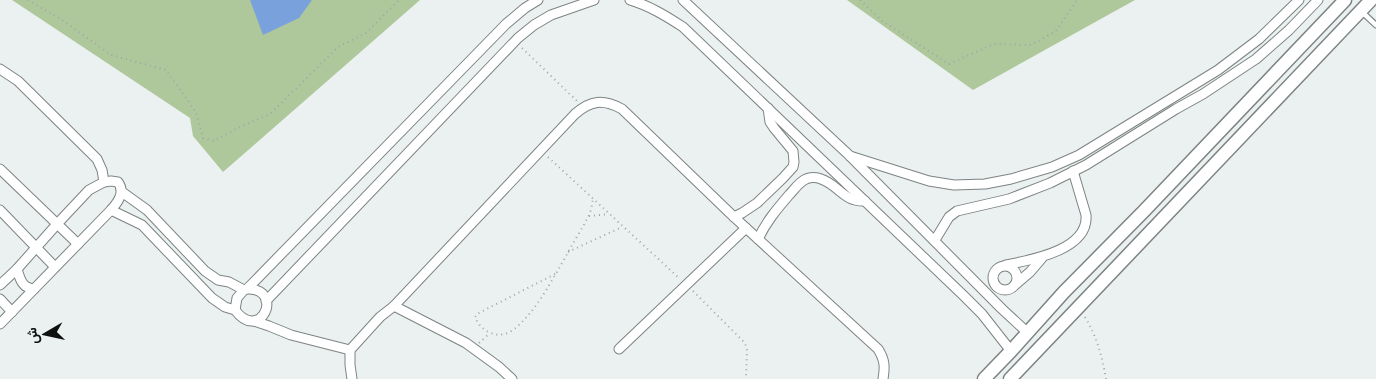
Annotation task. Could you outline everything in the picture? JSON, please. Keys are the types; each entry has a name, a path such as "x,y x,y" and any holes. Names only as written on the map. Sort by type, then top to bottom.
{"street":[{"path":"235,310 237,298 506,24 538,0"},
{"path":"266,301 515,41 534,25 551,15 594,0"},
{"path":"630,0 662,13 683,27 972,305 1011,351"},
{"path":"683,0 850,156 1028,333"},
{"path":"850,156 929,181 954,185 985,184 1011,179 1052,167 1079,155 1218,70 1259,39 1299,0"},
{"path":"935,240 949,217 956,211 1009,199 1058,179 1086,165 1203,94 1256,59 1289,30 1318,0"},
{"path":"984,379 1064,292 1345,0"},
{"path":"1010,379 1371,0"},
{"path":"0,69 18,81 97,160 102,170 104,182"},
{"path":"1218,70 1228,78"},
{"path":"1261,88 1274,102"},
{"path":"352,379 350,350 583,107 592,103 602,102 613,104 622,109 758,240 878,349 884,358 883,379"},
{"path":"734,217 757,203 793,167 794,156 790,146 770,122 768,108"},
{"path":"1052,167 1058,179"},
{"path":"0,170 78,244"},
{"path":"1042,258 1012,288 1002,290 994,284 992,278 996,269 1000,266 1042,258 1066,246 1081,234 1087,221 1073,171"},
{"path":"783,178 784,184 787,187 795,188"},
{"path":"758,240 772,215 795,188 806,179 821,179 849,199 857,202 865,201"},
{"path":"0,285 89,190 104,182 118,182 122,187 122,192 111,210 0,324"},
{"path":"122,192 147,210 206,271 218,280 259,291 265,297 266,310 262,318 254,321"},
{"path":"757,203 761,202 768,205 772,215"},
{"path":"0,210 55,267"},
{"path":"111,210 142,225 212,298 225,307 235,310 244,320 254,321 291,335 350,350"},
{"path":"619,349 746,228"},
{"path":"1006,265 1012,267 1016,272 1015,285"},
{"path":"16,269 21,282 29,288 34,288"},
{"path":"972,305 979,298 983,290"},
{"path":"1064,292 1078,307"},
{"path":"0,299 12,312"},
{"path":"394,306 466,343 512,379"},
{"path":"987,321 990,310 994,308 1002,309"}],"lane":[{"path":"1360,11 1376,25"}],"path":[{"path":"28,0 62,20 111,55 166,70 196,112 203,138 214,141 270,114 338,47 366,33 399,0"},
{"path":"860,0 882,21 950,64 994,44 1031,45 1056,31 1077,0"},
{"path":"515,41 583,107"},
{"path":"541,150 687,285 745,343 747,350 746,379"},
{"path":"555,274 476,314 477,321 481,327 490,333 499,335 512,331 538,302 555,274 589,216 594,199"},
{"path":"589,216 610,214"},
{"path":"568,252 623,226"},
{"path":"1078,307 1096,339 1106,379"},
{"path":"473,348 490,333"}],"green space":[{"path":"12,0 420,0 223,172 193,136 190,118"},
{"path":"847,0 1135,0 973,90"}],"water":[{"path":"250,0 312,0 299,18 263,35"}]}
